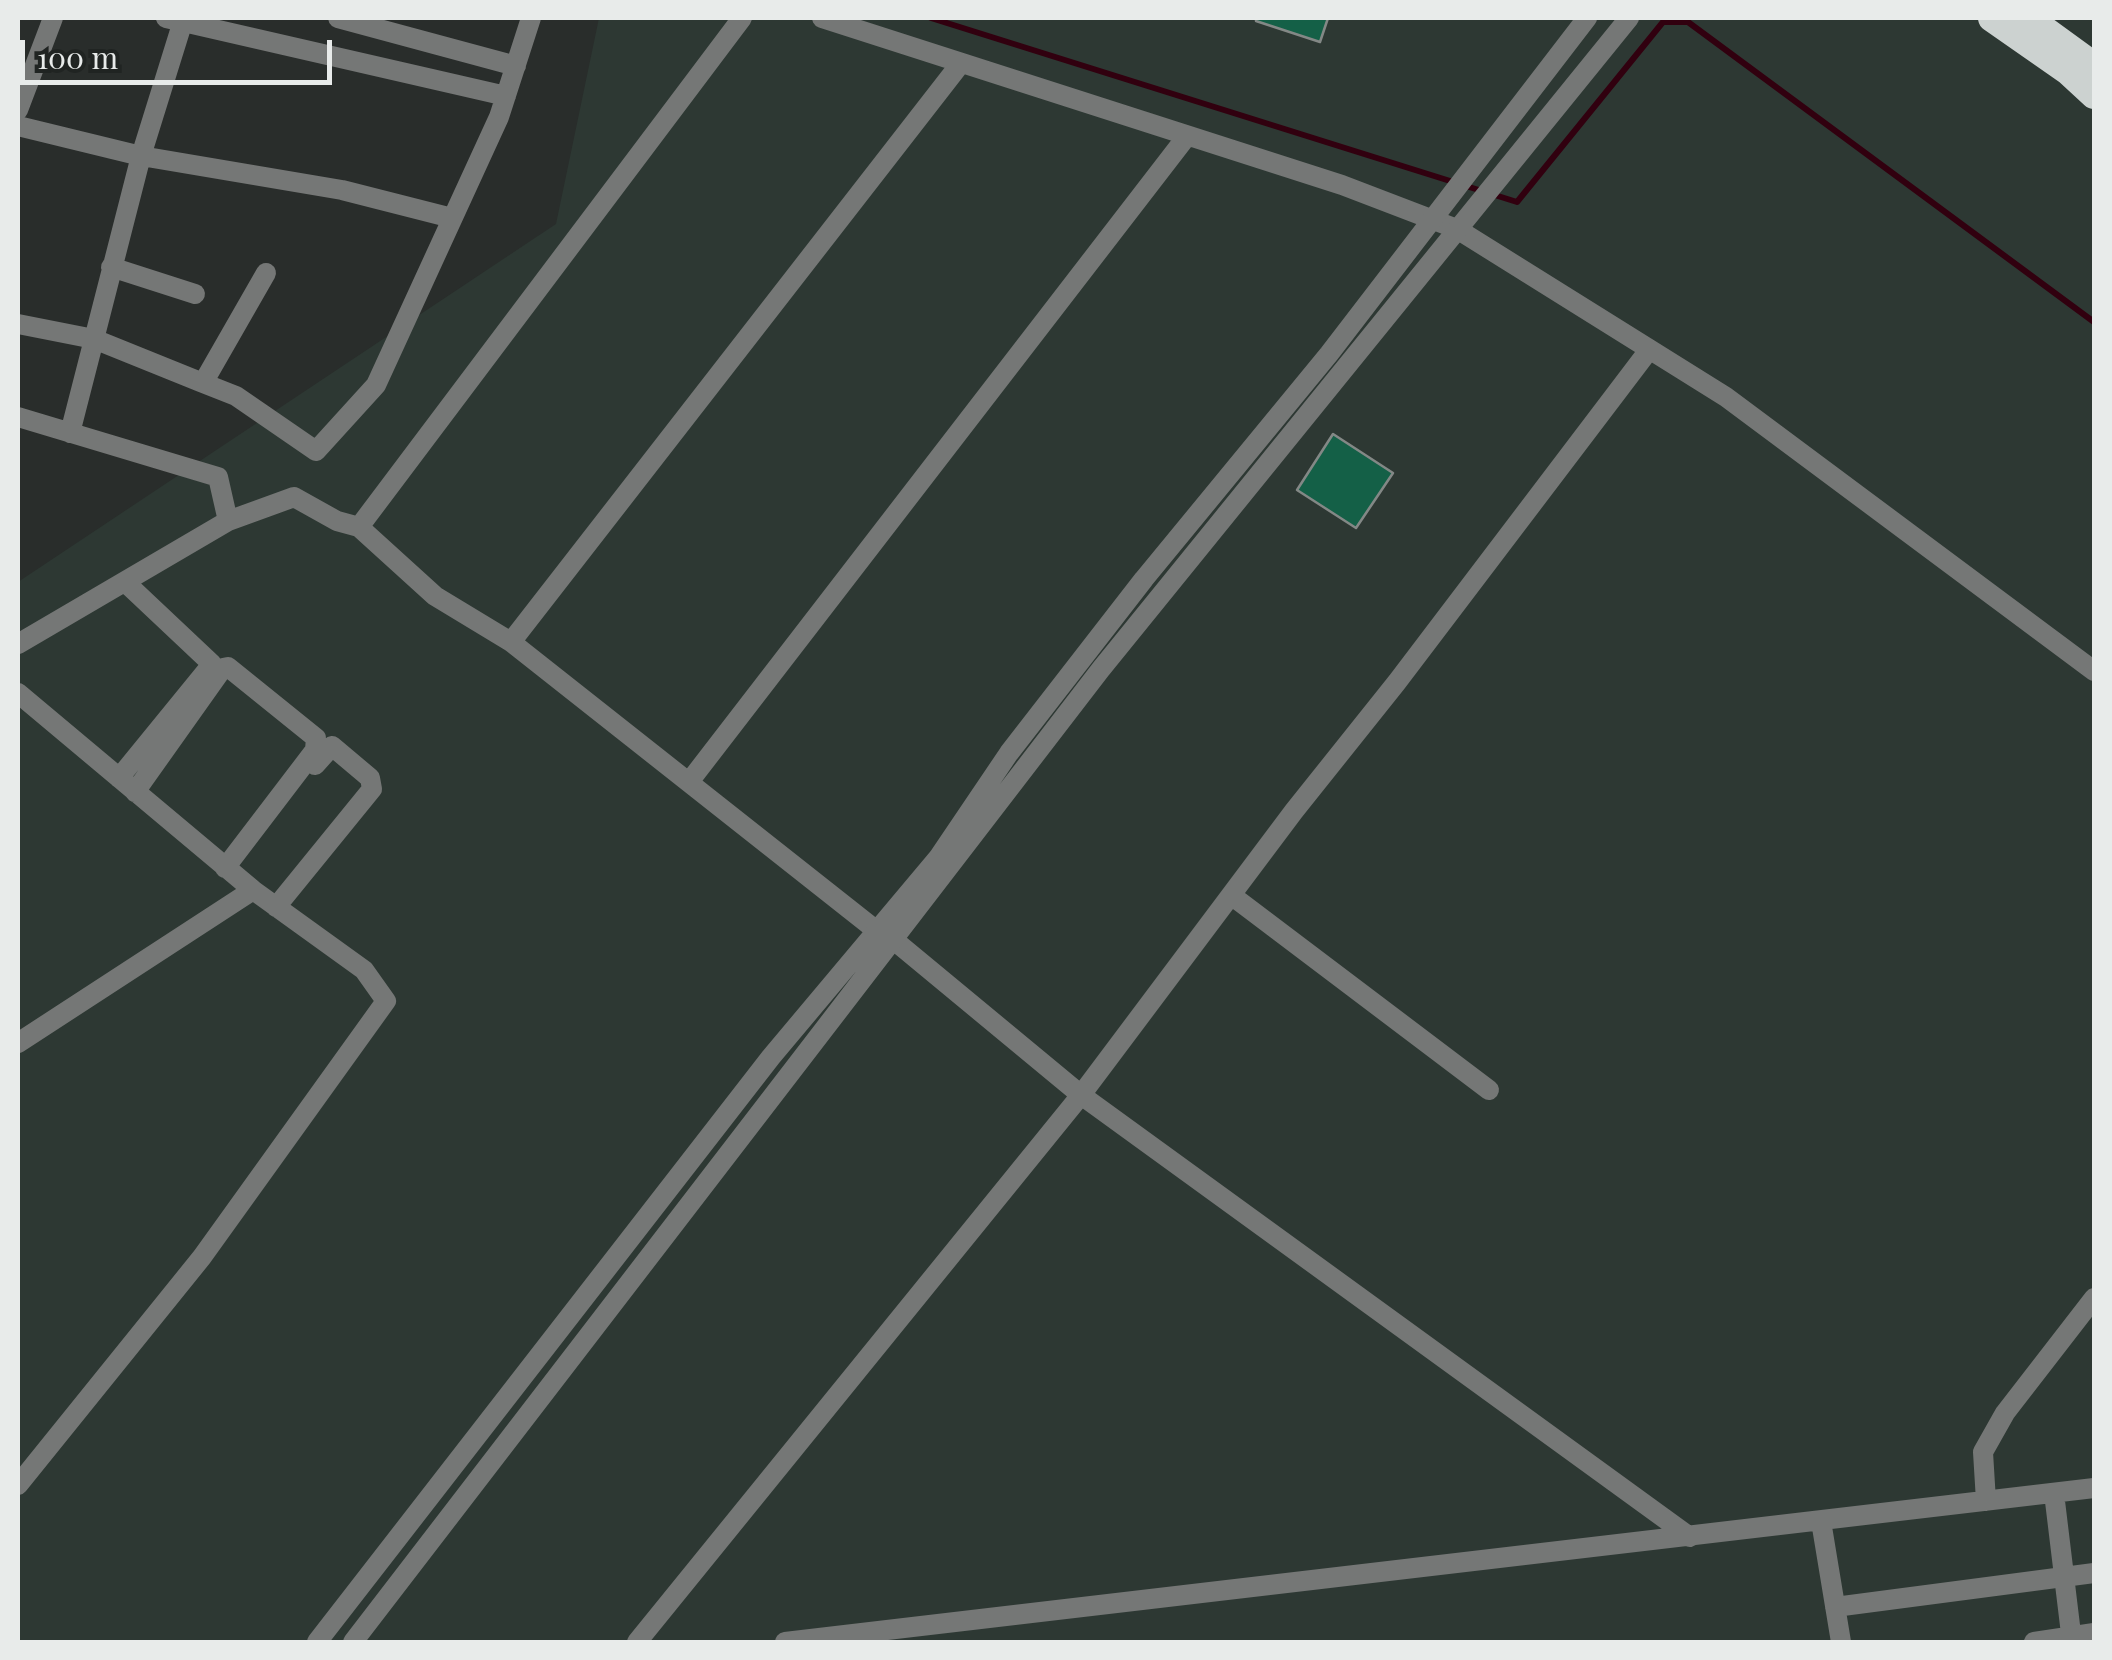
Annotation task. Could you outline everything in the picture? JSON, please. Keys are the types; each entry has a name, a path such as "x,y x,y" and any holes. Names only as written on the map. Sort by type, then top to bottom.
{"highway":[{"path":"1992,18 2094,94"},
{"path":"2028,18 2094,66"}],"street":[{"path":"18,110 53,18"},
{"path":"338,18 516,66"},
{"path":"18,324 94,340 236,396 316,450 376,386 506,96 530,18"},
{"path":"359,527 742,18"},
{"path":"822,18 1342,185 1457,230 1726,397 2094,671"},
{"path":"317,1642 771,1057 886,936 1009,753 1144,579 1329,354 1588,18"},
{"path":"353,1642 886,936 1629,18"},
{"path":"70,433 175,19 506,96"},
{"path":"511,642 961,63"},
{"path":"18,126 141,156 342,190 452,218"},
{"path":"689,782 1187,136"},
{"path":"111,267 196,294"},
{"path":"203,383 266,274"},
{"path":"637,1642 1081,1095 1650,350"},
{"path":"18,417 218,477 228,522"},
{"path":"18,644 228,522 294,497 337,521 359,527 435,596 511,642 886,936 1081,1095 1690,1537"},
{"path":"125,582 212,664 127,785"},
{"path":"127,785 223,668 228,667 316,738 315,750 229,871"},
{"path":"18,692 252,890 364,970 386,1001 202,1257 18,1486"},
{"path":"229,871 328,748 336,749 370,778 372,789 276,907"},
{"path":"18,1043 252,890"},
{"path":"1231,895 1489,1090"},
{"path":"1986,1501 1984,1452 1990,1439 2005,1413 2094,1298"},
{"path":"785,1642 2094,1488"},
{"path":"2054,1492 2072,1640"},
{"path":"1821,1521 1842,1642"},
{"path":"1836,1607 2094,1573"},
{"path":"2034,1642 2072,1640 2094,1634"}],"shaded area":[{"path":"599,18 2094,18 2094,1642 18,1642 18,582 556,224"}],"building":[{"path":"1256,18 1328,18 1320,42"},
{"path":"1333,434 1393,473 1356,528 1297,490"}],"waterway":[{"path":"931,18 1517,202 1663,22 1688,22 2094,322"}]}
